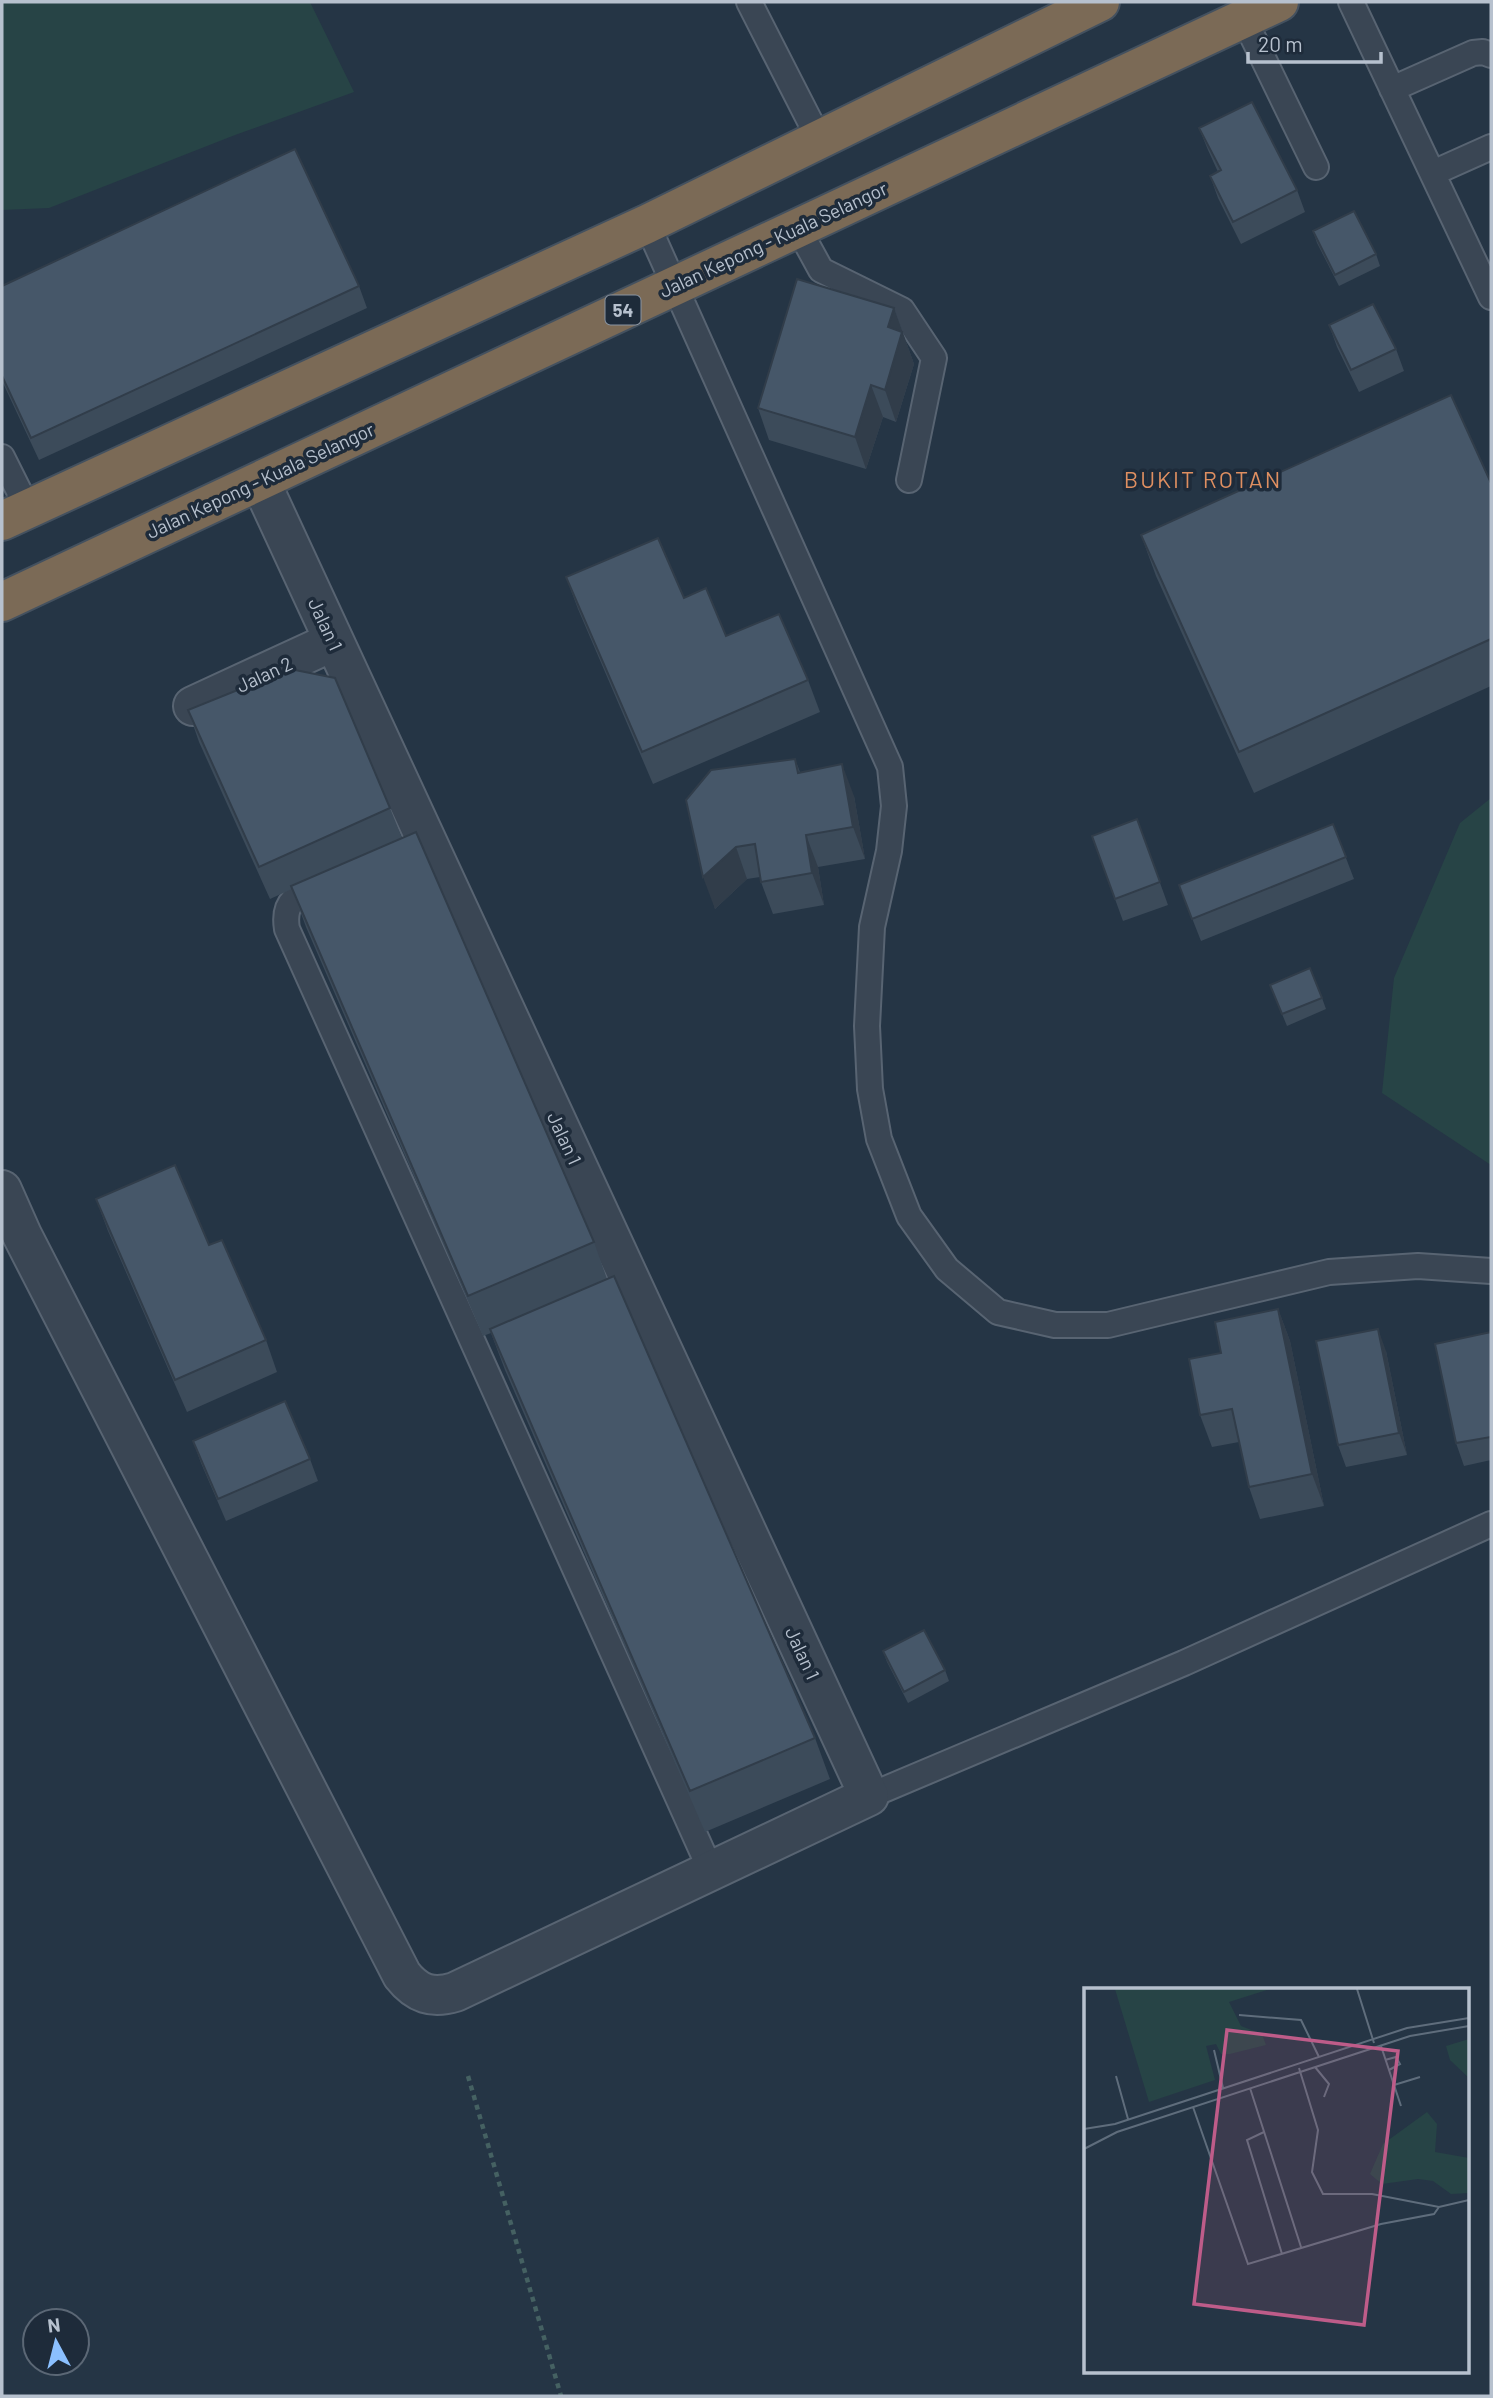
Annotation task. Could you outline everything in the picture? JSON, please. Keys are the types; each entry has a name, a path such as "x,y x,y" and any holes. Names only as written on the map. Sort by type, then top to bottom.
{"highway":[{"path":"15,515 647,224 1100,2"},
{"name":"Jalan Kepong - Kuala Selangor","path":"2,602 1279,2"}],"street":[{"name":"Jalan 1","path":"260,481 334,641 415,848 619,1285 869,1796"},
{"name":"Jalan 2","path":"193,706 334,641"},
{"path":"2,1190 22,1235 395,1963 411,1987 425,1995 440,1996 455,1992 869,1796"}],"lane":[{"path":"749,2 819,139"},
{"path":"1351,2 1491,297"},
{"path":"1244,19 1316,167"},
{"path":"1392,89 1472,53 1483,52 1491,55"},
{"path":"1433,173 1491,147"},
{"path":"647,224 890,767 894,806 889,851 872,927 867,1026 870,1089 879,1139 909,1216 947,1269 998,1312 1055,1325 1108,1325 1329,1272 1418,1266 1491,1271"},
{"path":"798,228 821,270 902,310 934,358 909,480"},
{"path":"2,457 15,515"},
{"path":"340,878 302,893 291,901 285,915 287,929 711,1871"},
{"path":"475,1347 499,1337"},
{"path":"869,1796 1184,1663 1491,1524"}],"path":[{"path":"468,2076 561,2396"}],"green space":[{"path":"2,2 310,2 354,92 235,135 49,208 2,210"},
{"path":"1491,798 1491,1165 1382,1093 1394,978 1460,823"}],"building":[{"path":"1252,102 1297,190 1233,222 1210,176 1221,170 1199,128"},
{"path":"295,149 359,286 31,438 2,376 2,286"},
{"path":"1354,211 1376,254 1335,275 1313,231"},
{"path":"797,279 894,308 888,327 902,332 885,390 871,385 855,437 758,408"},
{"path":"1373,304 1396,349 1351,370 1329,325"},
{"path":"1451,395 1491,483 1491,639 1239,752 1141,535"},
{"path":"658,538 684,598 706,588 726,636 779,614 808,680 642,752 566,577"},
{"path":"290,669 335,678 390,808 259,867 188,710"},
{"path":"795,759 798,773 842,764 853,827 806,835 812,873 761,882 755,844 736,847 703,877 686,800 711,770"},
{"path":"1137,819 1160,882 1115,899 1092,836"},
{"path":"1333,824 1346,857 1192,919 1179,885"},
{"path":"416,832 594,1242 468,1296 291,886"},
{"path":"1310,968 1322,998 1282,1014 1270,985"},
{"path":"175,1165 209,1245 222,1240 266,1340 175,1380 96,1199"},
{"path":"614,1276 815,1738 690,1791 490,1329"},
{"path":"1278,1309 1312,1474 1249,1487 1232,1409 1200,1415 1189,1359 1221,1353 1215,1322"},
{"path":"1378,1329 1399,1433 1338,1445 1316,1341"},
{"path":"1491,1332 1491,1437 1456,1443 1435,1344"},
{"path":"285,1401 310,1459 218,1499 193,1441"},
{"path":"924,1630 945,1670 904,1692 883,1651"}],"district":[{"name":"BUKIT ROTAN","path":"1203,479"}]}
